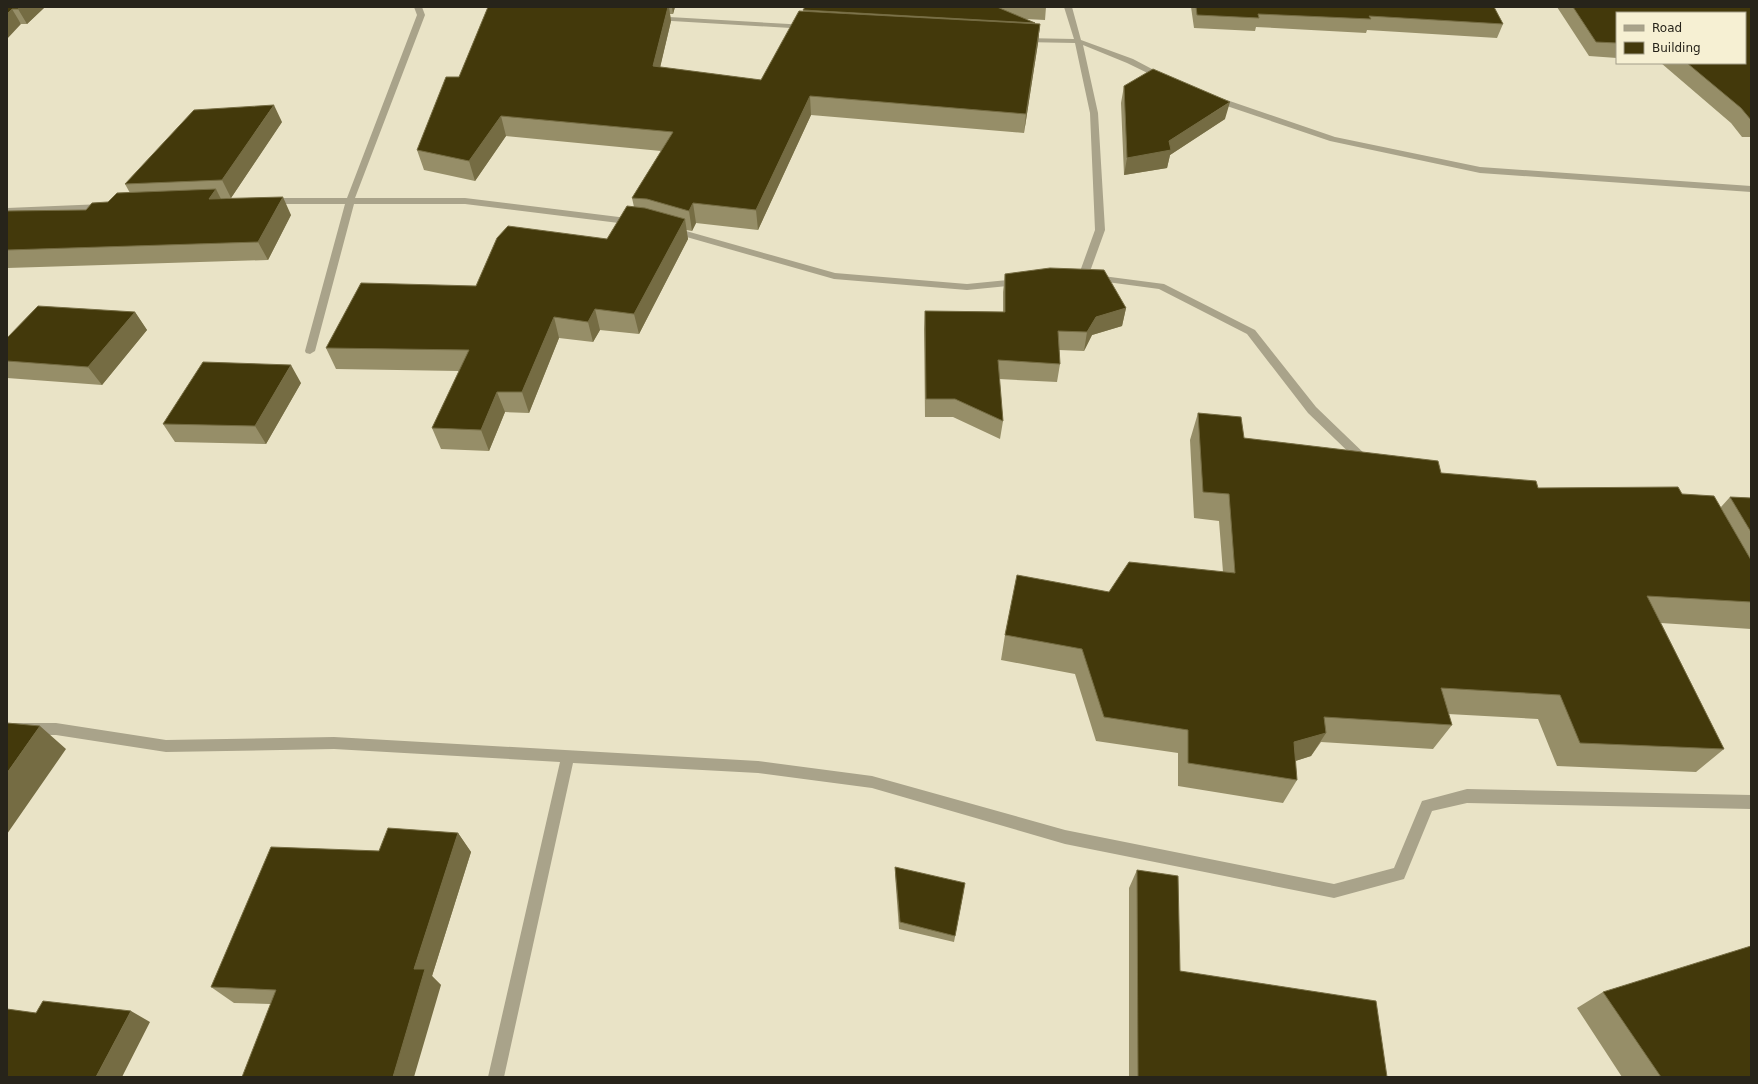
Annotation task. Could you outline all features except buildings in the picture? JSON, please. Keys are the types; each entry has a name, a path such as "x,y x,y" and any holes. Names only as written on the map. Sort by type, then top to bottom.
{"street":[{"path":"310,351 350,201 421,15 418,7"},
{"path":"1068,7 1078,41 1094,112 1100,230 1079,277 1161,286 1251,332 1312,410 1370,466 1378,467"},
{"path":"645,17 819,28"},
{"path":"1016,39 1078,41 1172,81"},
{"path":"1208,96 1333,140 1480,170 1751,189"},
{"path":"261,201 465,201 642,223"},
{"path":"7,211 112,207"},
{"path":"666,228 834,276 967,286 1029,282"},
{"path":"7,729 56,729 166,746 334,743 758,767 872,782 1064,836 1334,891 1399,874 1426,806 1468,796 1751,802"},
{"path":"496,1077 568,756"}]}
